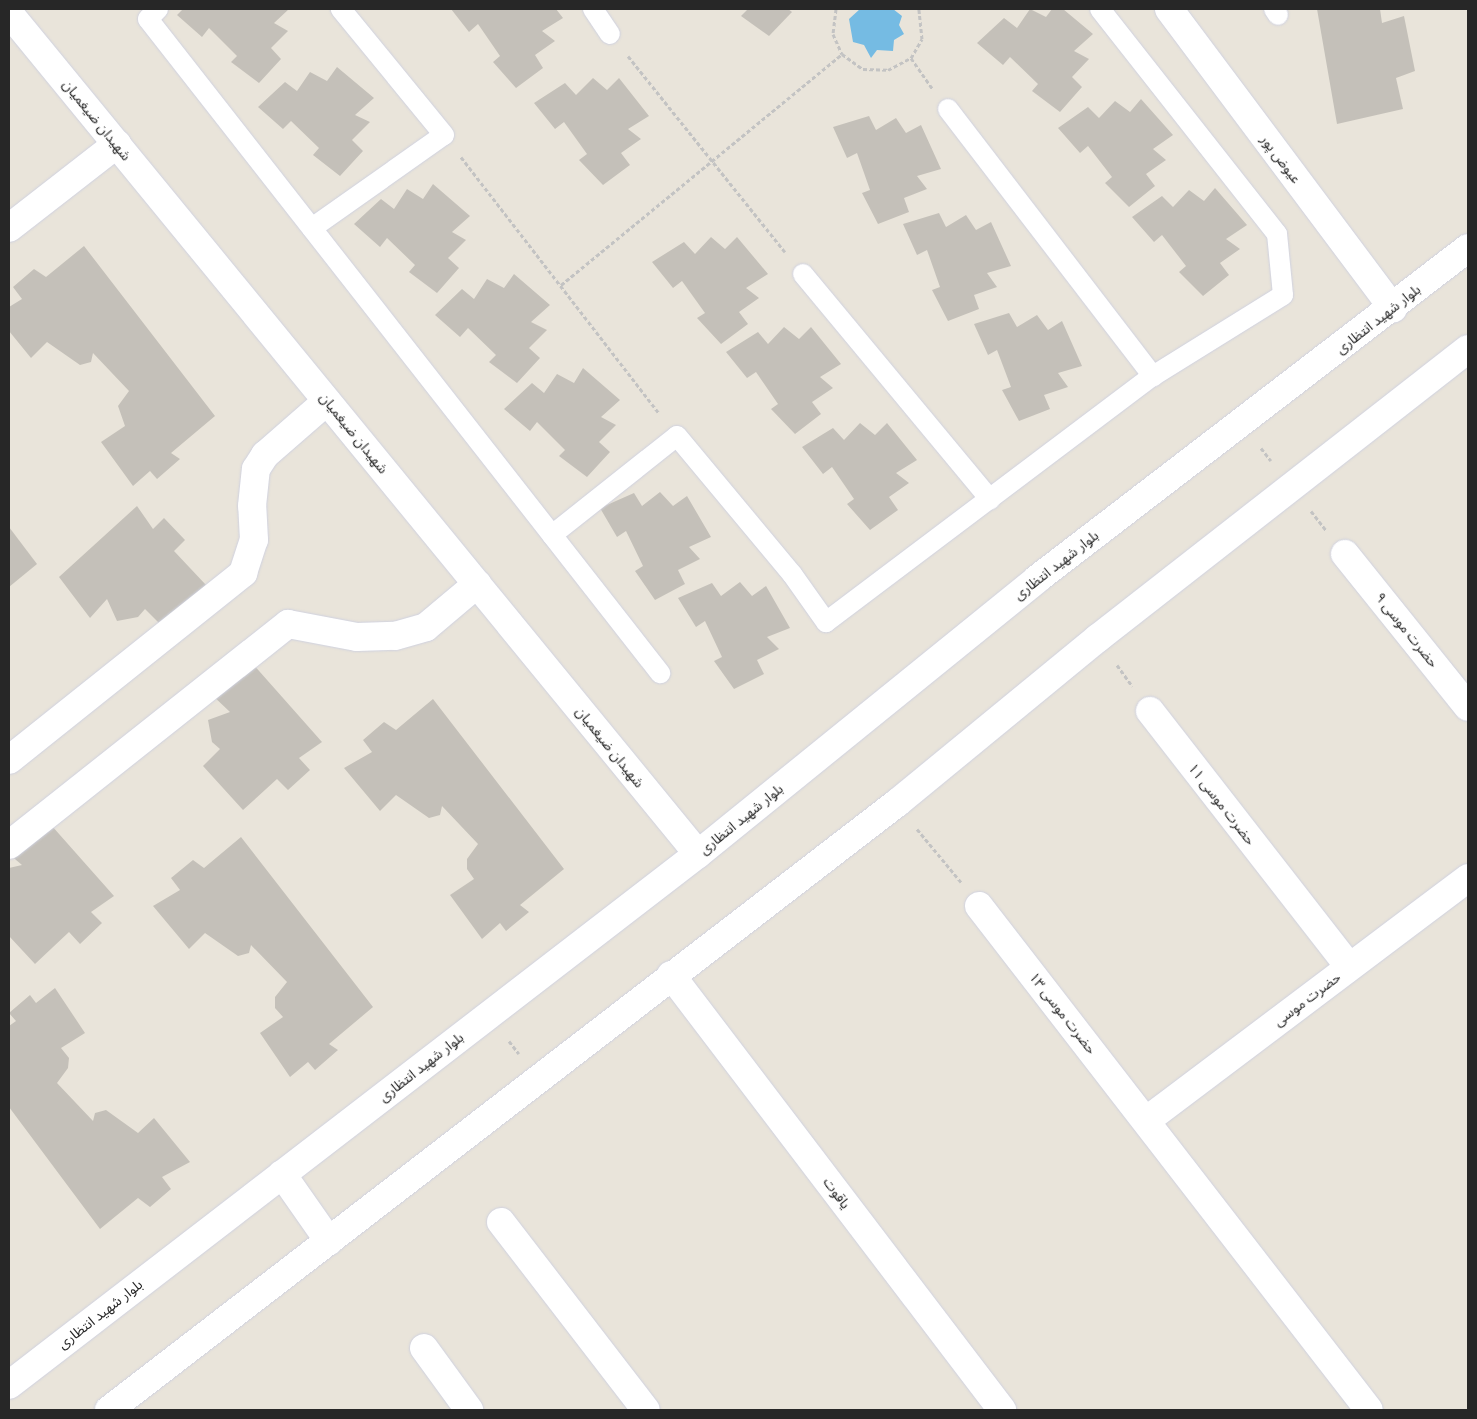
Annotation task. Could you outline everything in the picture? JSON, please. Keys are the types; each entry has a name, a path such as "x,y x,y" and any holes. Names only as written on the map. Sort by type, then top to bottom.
{"street":[{"name":"عیوض پور","path":"1169,9 1393,308"},
{"name":"شهیدان ضیغمیان","path":"9,13 698,854"},
{"path":"9,228 117,144"},
{"name":"بلوار شهید انتظاری","path":"9,1385 698,854 1036,580 1393,308 1468,248"},
{"path":"110,1410 671,975 897,803 1098,638 1468,349"},
{"path":"9,760 243,573 254,540 252,506 256,468 265,455 328,401"},
{"name":"حضرت موسی ۹","path":"1345,554 1468,707"},
{"path":"9,845 288,624 357,637 395,636 426,627 478,584"},
{"name":"حضرت موسی ۱۱","path":"1150,711 1349,967"},
{"name":"حضرت موسی","path":"1147,1120 1349,967 1463,891"},
{"name":"حضرت موسی ۱۳","path":"979,906 1147,1120 1369,1410"},
{"name":"یاقوت","path":"671,975 1002,1410"},
{"path":"282,1174 328,1241"},
{"path":"501,1222 646,1410"},
{"path":"424,1348 469,1410"}],"lane":[{"path":"158,9 148,19 660,673"},
{"path":"312,228 444,135 342,9"},
{"path":"593,9 610,34"},
{"path":"552,535 677,436 792,574 826,622 1153,376 1284,295 1276,234 1100,9"},
{"path":"948,109 1153,376"},
{"path":"803,274 990,499"}],"path":[{"path":"836,9 834,34 842,54 863,69 888,70 911,58 922,39 919,9"},
{"path":"610,34 803,274"},
{"path":"561,285 842,54"},
{"path":"911,58 948,109"},
{"path":"444,135 677,436"},
{"path":"1242,424 1345,554"},
{"path":"1098,638 1150,711"},
{"path":"897,803 979,906"},
{"path":"490,1014 537,1080"}],"water":[{"path":"860,9 893,9 902,16 899,25 904,34 894,40 893,51 877,50 871,58 864,45 853,42 849,19"}],"building":[{"path":"183,9 289,9 274,23 288,31 271,48 281,59 259,83 231,62 237,56 209,28 202,37 177,15"},
{"path":"451,9 556,9 563,18 542,31 555,41 535,55 543,68 516,88 493,62 500,56 478,24 469,32"},
{"path":"748,9 788,9 792,12 769,36 741,16"},
{"path":"1030,9 1046,17 1052,9 1063,9 1093,34 1074,51 1089,59 1072,77 1082,87 1060,112 1032,91 1038,84 1010,57 1003,65 977,43 1004,18 1017,28"},
{"path":"1317,9 1380,9 1382,23 1404,16 1415,71 1396,78 1403,109 1337,124"},
{"path":"337,67 374,98 355,115 370,122 352,140 363,151 340,176 313,155 319,148 291,121 283,129 258,107 285,82 297,91 310,72 327,81"},
{"path":"593,78 607,90 619,78 649,116 628,129 641,139 621,153 630,165 603,185 579,160 587,154 564,122 555,129 534,103 565,83 576,95"},
{"path":"1141,99 1173,135 1153,149 1166,160 1146,174 1155,186 1129,207 1105,183 1112,177 1088,146 1080,153 1058,128 1088,107 1099,118 1115,101 1130,112"},
{"path":"869,116 876,130 896,118 906,133 921,125 941,169 917,176 927,189 904,198 909,212 878,224 862,193 870,190 857,153 847,158 833,127"},
{"path":"433,184 470,216 452,232 466,240 448,258 459,268 437,293 409,272 415,265 387,238 380,247 354,224 381,199 394,209 407,189 423,199"},
{"path":"1215,188 1247,225 1226,239 1240,249 1220,263 1229,275 1203,296 1179,272 1186,266 1162,235 1154,242 1132,217 1162,196 1173,207 1189,190 1204,201"},
{"path":"939,213 946,227 966,215 976,230 991,222 1011,266 987,273 997,287 974,295 979,309 948,321 932,290 940,287 927,250 917,255 903,224"},
{"path":"711,237 725,249 737,237 768,274 746,288 759,298 739,312 748,324 721,344 697,318 705,313 682,281 673,288 652,262 684,242 695,254"},
{"path":"84,246 215,416 171,453 180,459 157,479 150,471 133,486 101,442 125,426 118,406 129,391 93,353 91,362 80,365 47,342 31,358 9,331 9,307 22,299 13,287 34,269 46,277"},
{"path":"514,274 550,305 531,322 547,330 529,348 540,358 517,383 489,362 496,355 468,328 460,337 435,315 462,289 474,299 487,279 504,288"},
{"path":"1009,313 1017,327 1037,315 1048,330 1062,321 1082,366 1058,373 1068,387 1044,395 1050,409 1019,421 1002,390 1011,387 997,350 988,355 974,324"},
{"path":"784,327 799,339 811,327 841,364 820,377 833,388 812,402 821,414 795,434 771,409 778,404 756,372 747,378 726,352 758,332 768,344"},
{"path":"583,368 620,400 601,417 616,425 599,442 610,452 587,477 559,456 565,450 537,422 530,431 504,409 532,383 544,393 557,374 574,383"},
{"path":"860,423 875,435 887,423 917,460 896,473 909,483 889,497 898,510 870,530 847,504 854,499 832,467 823,474 802,447 833,428 844,440"},
{"path":"660,492 673,506 687,496 711,537 689,547 700,559 678,570 685,584 655,600 635,571 643,566 626,531 617,537 600,508 634,493 642,506"},
{"path":"137,506 153,529 164,518 185,540 174,551 206,585 162,626 145,609 138,617 117,621 107,599 90,618 59,577"},
{"path":"9,527 37,564 9,587"},
{"path":"740,582 752,596 766,586 790,628 767,637 779,649 757,660 764,674 734,689 714,661 722,657 705,621 696,627 678,598 712,583 721,596"},
{"path":"252,663 322,742 299,758 310,770 288,790 277,779 243,810 203,766 220,749 212,742 208,720 230,712 211,694"},
{"path":"433,699 564,869 520,905 529,912 506,931 500,923 482,939 450,895 474,879 467,869 467,859 478,844 442,806 440,815 429,818 396,795 380,811 344,768 372,752 363,740 384,722 396,730"},
{"path":"44,817 114,896 91,912 102,923 80,944 69,932 35,964 9,936 9,868 22,865 9,854"},
{"path":"241,837 373,1007 329,1044 338,1050 315,1070 308,1062 290,1077 260,1033 283,1017 275,1008 275,997 287,982 251,945 249,953 238,956 205,933 189,949 153,906 180,890 171,878 193,860 204,868"},
{"path":"55,988 85,1033 61,1048 69,1058 68,1068 57,1083 93,1121 95,1113 106,1110 138,1133 154,1118 190,1162 162,1177 171,1189 150,1207 138,1198 100,1229 9,1107 9,1026 16,1021 9,1013 30,995 36,1003"}]}
